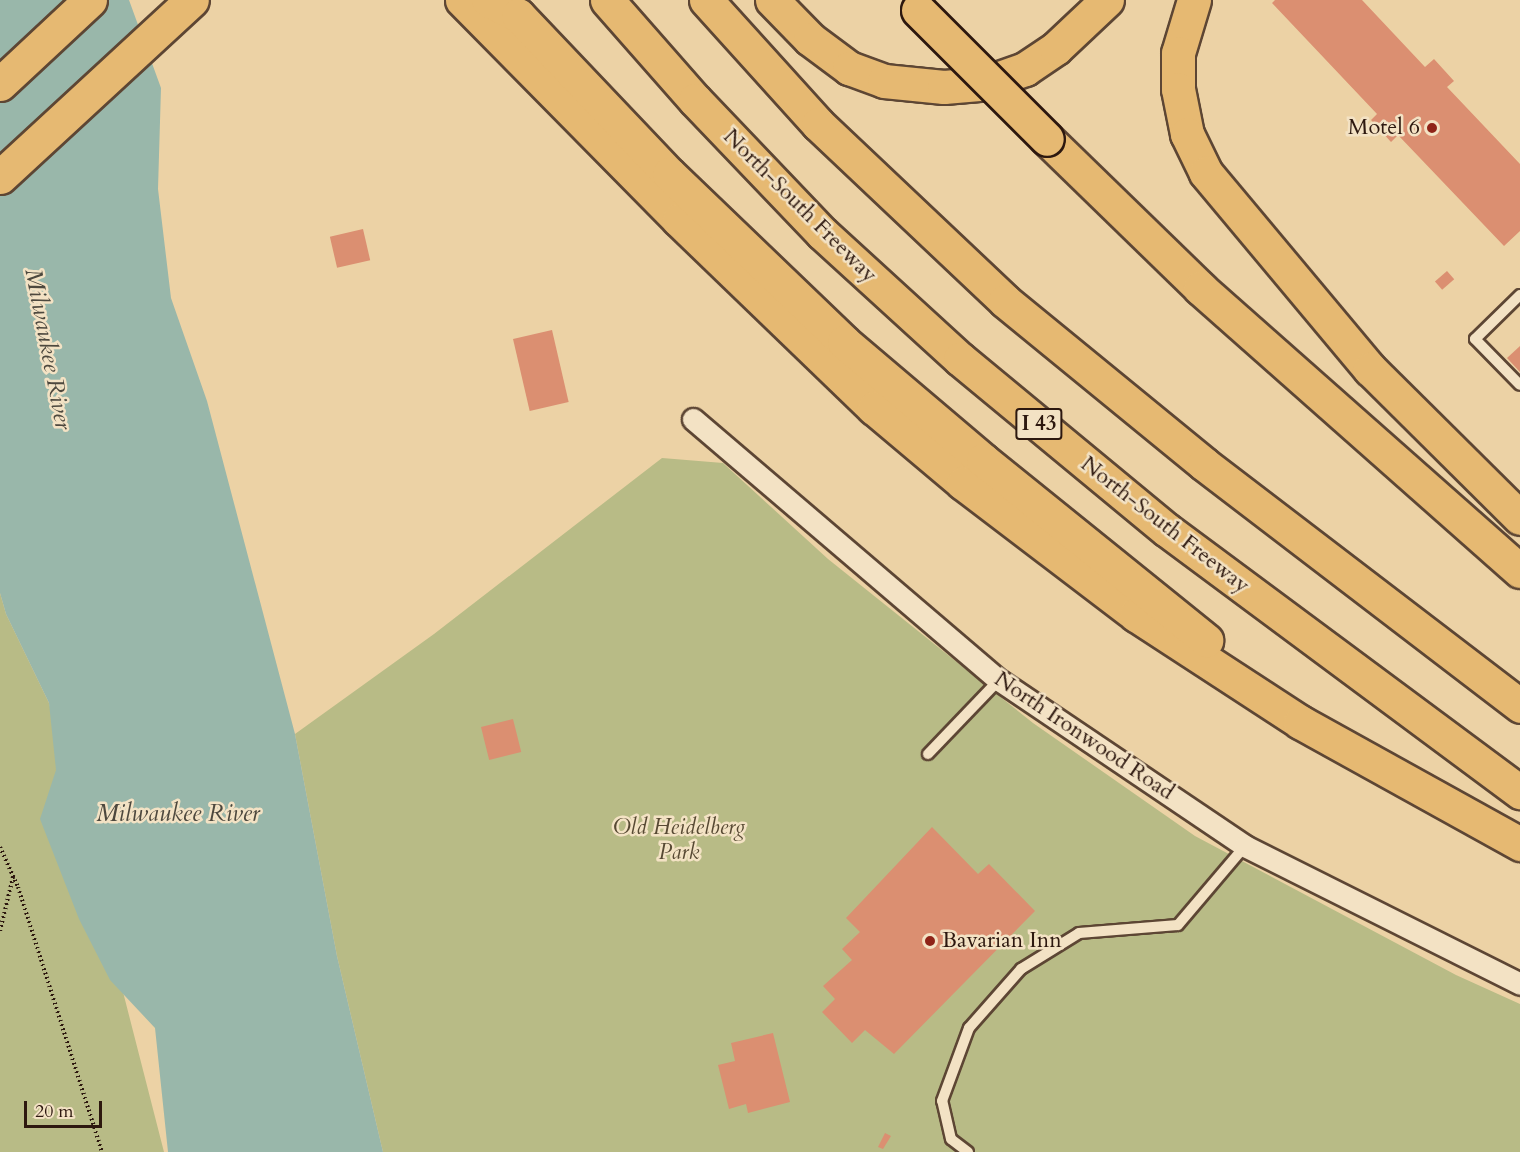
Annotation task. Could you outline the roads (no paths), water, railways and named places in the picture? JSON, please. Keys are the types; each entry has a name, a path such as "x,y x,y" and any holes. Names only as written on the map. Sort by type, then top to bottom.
{"main road":[{"path":"0,84 90,0"},
{"path":"0,177 192,0"},
{"path":"462,0 671,212 883,415 963,483 1136,615 1300,722 1520,844"},
{"path":"488,0 518,15 669,174 844,342 983,460 1169,608 1300,722"},
{"name":"North-South Freeway","path":"607,0 695,100 822,233 960,359 1167,530 1520,792"},
{"path":"706,0 818,124 1005,301 1204,464 1520,706"},
{"path":"772,0 810,39 849,68 884,81 944,87 982,84 1025,69 1056,48 1107,0"},
{"path":"1194,0 1178,53 1178,88 1187,134 1206,173 1370,369 1520,518"},
{"path":"913,5 1208,296 1520,571"}],"street":[{"name":"North Ironwood Road","path":"693,419 999,680 1245,846 1520,984"}],"lane":[{"path":"1520,295 1475,339 1520,385"},
{"path":"928,754 999,680"},
{"path":"968,1152 951,1139 942,1101 969,1028 1021,969 1079,933 1178,925 1245,846"}],"water":[{"name":"Milwaukee River","path":"0,0 129,0 161,88 158,189 171,298 207,401 295,734 337,956 383,1152 168,1152 155,1028 110,980 79,919 40,819 56,770 49,703 6,614 0,593"}],"place":[{"name":"Motel 6","path":"1432,128"},
{"name":"Bavarian Inn","path":"930,941"}],"park label":[{"name":"Old Heidelberg Park","path":"679,840"}]}
